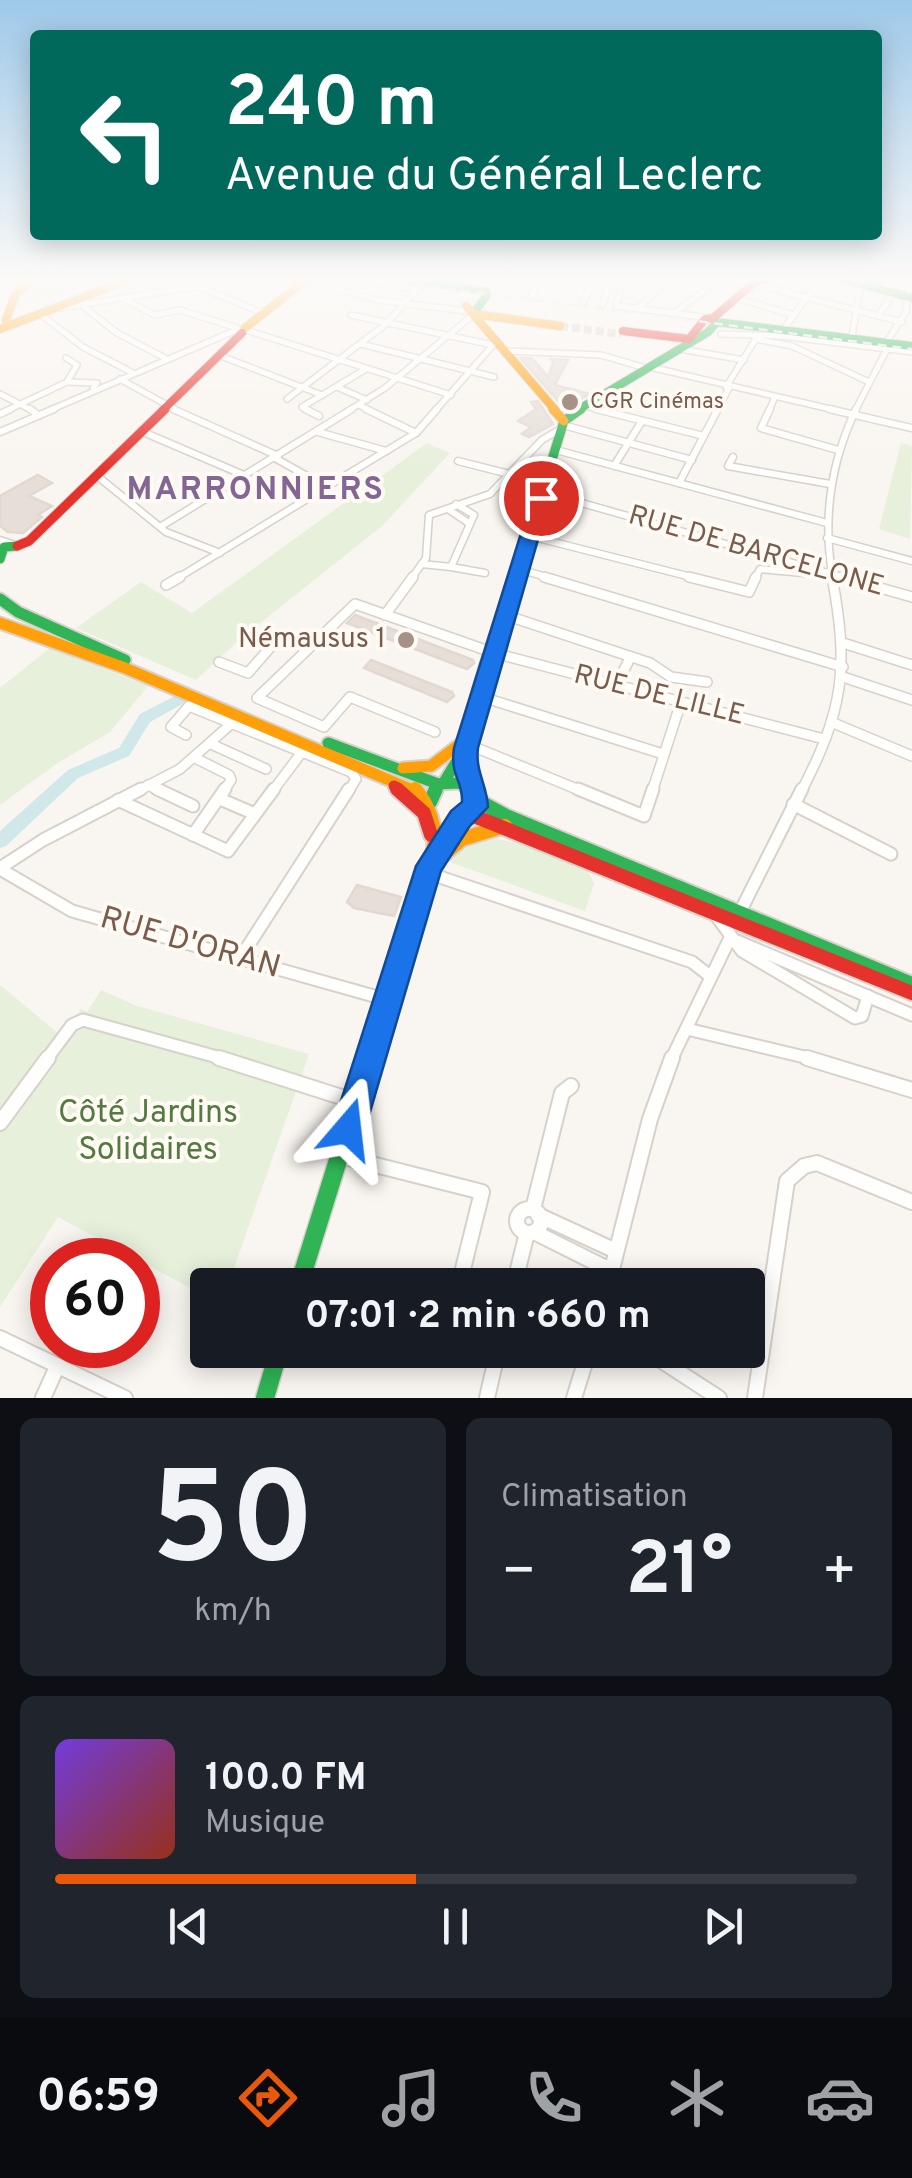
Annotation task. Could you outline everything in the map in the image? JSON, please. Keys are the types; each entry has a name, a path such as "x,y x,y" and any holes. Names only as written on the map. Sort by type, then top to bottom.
{"main road":[{"path":"5,550 28,542 232,342"},
{"path":"496,342 563,425"},
{"path":"690,342 586,406 563,425 467,743 463,769 468,784 476,798 506,816 912,984"},
{"path":"871,342 912,347"},
{"path":"0,598 18,612 124,660 362,757 441,783 456,780 468,784"},
{"path":"0,623 200,698 415,790 430,802 436,814 438,839 305,1268"},
{"path":"200,698 219,712 399,789 431,825 428,870"},
{"path":"362,757 423,770 442,762 467,743"},
{"path":"430,802 467,743"},
{"path":"428,870 476,798"},
{"path":"436,814 506,826 912,993"},
{"path":"428,870 462,839 506,826"},
{"path":"264,1398 274,1368"}],"street":[{"path":"77,342 133,373"},
{"path":"135,342 167,359"},
{"path":"0,432 210,342"},
{"path":"281,342 451,395"},
{"path":"160,527 363,403 443,342"},
{"path":"475,342 623,360 850,417 912,428"},
{"path":"716,342 744,360"},
{"path":"679,483 753,342"},
{"path":"777,342 869,382"},
{"path":"843,368 850,342"},
{"path":"287,399 360,344 494,377"},
{"path":"740,912 763,857 813,770 831,722 843,672 827,538 830,484 850,417 887,344"},
{"path":"166,585 416,433 499,346"},
{"path":"222,356 322,396"},
{"path":"66,358 77,365 67,382"},
{"path":"319,416 302,408 366,368"},
{"path":"120,379 167,406 277,457 323,485 333,483"},
{"path":"0,414 67,382 97,384 60,402"},
{"path":"336,387 416,433"},
{"path":"0,394 22,402 38,416"},
{"path":"774,399 761,428 838,450"},
{"path":"586,406 704,436"},
{"path":"614,466 642,421"},
{"path":"451,566 472,519 491,492 523,456 563,425 692,460"},
{"path":"142,432 246,476"},
{"path":"318,432 340,442 367,440 386,450"},
{"path":"556,450 827,523"},
{"path":"733,457 728,466 746,472 830,484"},
{"path":"458,461 509,474"},
{"path":"96,475 160,527 220,553"},
{"path":"435,732 350,697 324,727 257,698 356,604 386,615 426,558 429,515 491,492"},
{"name":"RUE DE BARCELONE","path":"543,492 912,596"},
{"path":"452,507 472,519"},
{"path":"530,536 749,592 760,569 830,574"},
{"path":"827,538 912,561"},
{"path":"419,568 451,566 485,573"},
{"path":"520,569 843,672 912,700"},
{"name":"RUE DE LILLE","path":"386,615 494,653 824,739"},
{"path":"505,615 650,663 671,677 707,682"},
{"path":"219,662 248,673 280,636 310,646"},
{"path":"842,643 912,665"},
{"path":"616,686 630,658"},
{"path":"480,696 663,754"},
{"path":"467,743 644,816 681,702"},
{"path":"186,734 171,727 190,706 351,772 356,779 240,958"},
{"path":"831,722 912,756"},
{"path":"0,868 42,840 195,758 231,724"},
{"path":"211,744 266,768"},
{"path":"118,800 228,851 302,752"},
{"path":"193,835 231,780 229,775 195,758"},
{"path":"148,786 193,806"},
{"path":"220,798 255,814"},
{"path":"793,804 891,854"},
{"name":"RUE D'ORAN","path":"0,868 72,911 388,1000"},
{"path":"428,870 607,936 692,962 710,976"},
{"path":"715,912 742,951 855,1018 866,1010 868,996"},
{"path":"612,1268 666,1070 730,938"},
{"path":"730,938 912,1016"},
{"path":"0,1123 72,1025 84,1020 231,1061 357,1102"},
{"path":"688,1029 822,1062 912,1090"},
{"path":"520,1268 562,1093 570,1086"},
{"path":"340,1156 482,1192 463,1268"},
{"path":"755,1398 787,1181 804,1166 817,1163 912,1202"},
{"path":"535,1212 616,1251"},
{"path":"531,1233 592,1268"},
{"path":"0,1338 30,1353"},
{"path":"43,1398 56,1368"},
{"path":"61,1368 125,1398"},
{"path":"487,1398 494,1368"},
{"path":"574,1398 583,1368"},
{"path":"673,1368 719,1398"}],"green space":[{"path":"427,443 450,453 382,526 239,640 196,680 76,628 141,582 192,613"},
{"path":"901,443 912,446 910,539 879,529"},
{"path":"50,648 148,686 110,732 56,764 0,805 0,688"},
{"path":"487,837 517,843 588,872 594,883 585,911 450,862 461,845"},
{"name":"Côté Jardins Solidaires","path":"0,985 60,1035 81,1009 87,1012 101,990 137,1006 309,1054 234,1268 190,1268 190,1288 160,1272 160,1238 97,1238 58,1217 44,1238 30,1238 30,1260 0,1307"}],"building":[{"path":"520,358 532,358 548,377 554,360 549,359 568,360 555,385 590,394 564,408"},
{"path":"538,401 553,424 529,437 522,434 531,427 518,421 536,409 531,402"},
{"path":"38,475 52,483 29,496 52,506 23,533 8,532 0,526 0,496"},
{"name":"Némausus 1","path":"355,615 474,663 467,669 347,623"},
{"name":"Némausus 1","path":"371,660 454,696 447,702 364,668"},
{"path":"357,885 401,897 394,916 354,908 347,902"}],"waterway":[{"path":"0,841 73,774 124,752 145,718 181,698"}],"railway":[{"path":"860,342 912,349"}],"traffic: fast":[{"path":"468,784 466,763 477,701 564,421 691,342"},
{"path":"881,342 912,346"},
{"path":"0,559 4,547 17,546"},
{"path":"0,599 18,612 125,660"},
{"path":"328,743 438,784"},
{"path":"444,782 463,751"},
{"path":"430,802 438,784 460,783 482,803 506,816 912,984"},
{"path":"304,1268 411,927"},
{"path":"265,1398 274,1368"}],"traffic: slow":[{"path":"497,342 564,421"},
{"path":"0,623 125,668 415,789 428,804 437,837 430,873 411,927"},
{"path":"403,768 431,766 468,738"},
{"path":"429,867 462,839 505,826"}],"traffic: jam":[{"path":"17,546 29,541 233,342"},
{"path":"394,786 424,813 431,835"},
{"path":"469,814 912,993"},
{"path":"441,853 460,819"}],"place":[{"name":"CGR Cinémas","path":"570,402"},
{"name":"Némausus 1","path":"406,640"}],"district":[{"name":"MARRONNIERS","path":"256,491"}],"route":[{"path":"348,1129 429,866 460,819 475,807 475,793 463,769 466,748 541,498"}]}
